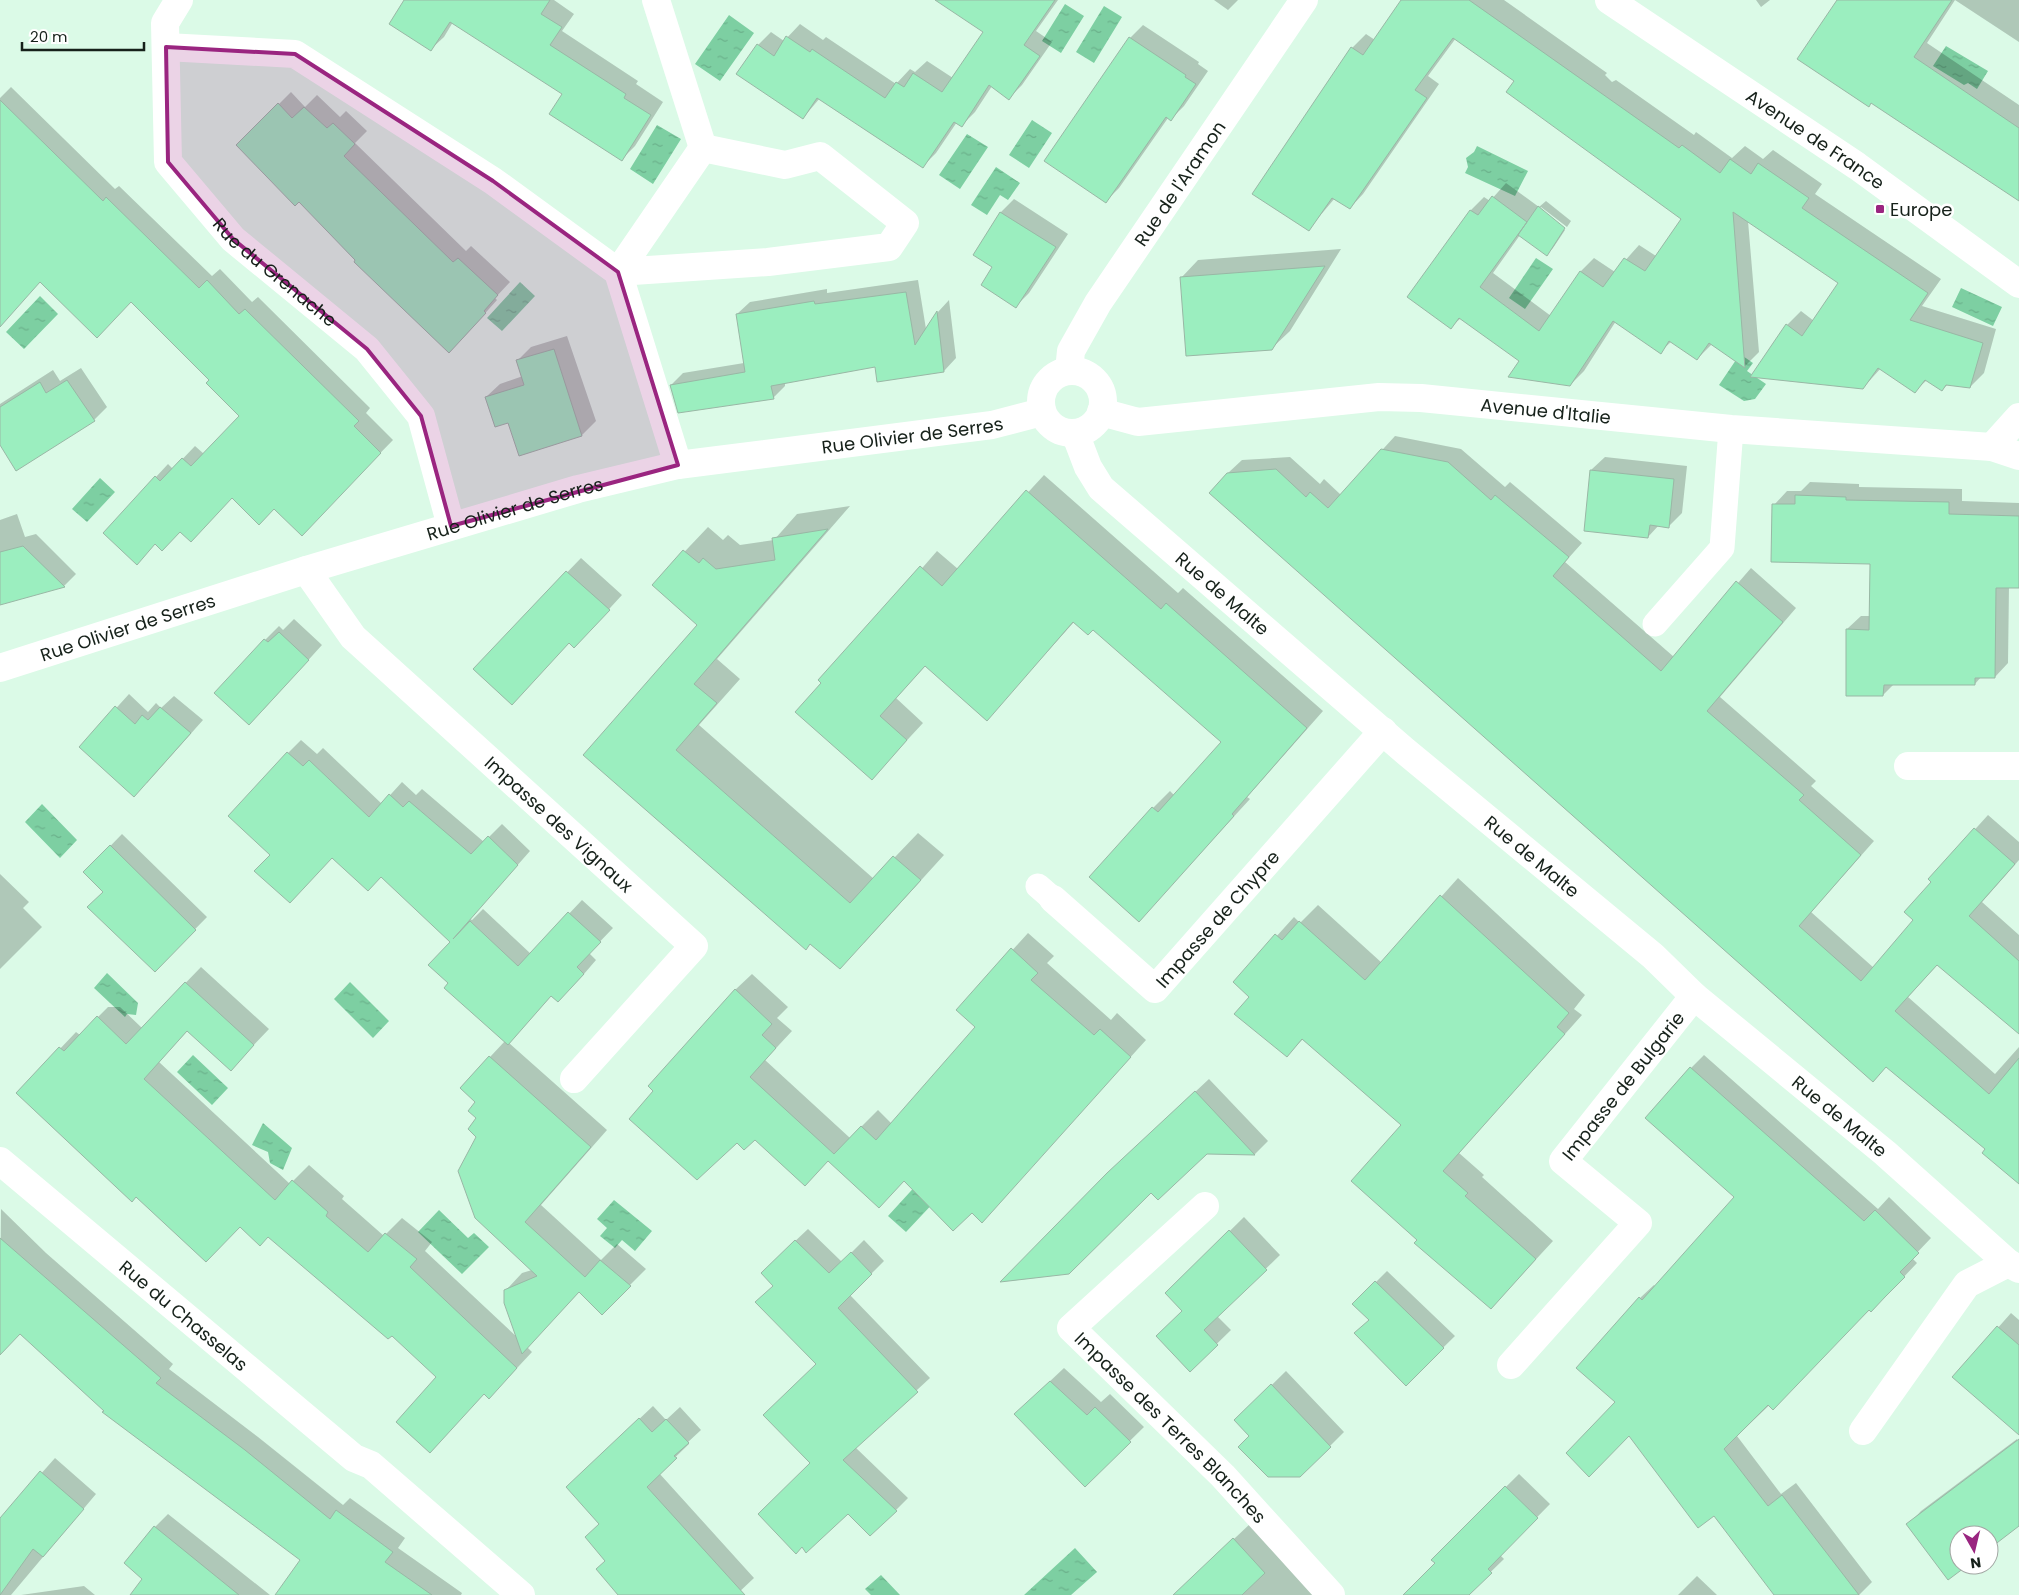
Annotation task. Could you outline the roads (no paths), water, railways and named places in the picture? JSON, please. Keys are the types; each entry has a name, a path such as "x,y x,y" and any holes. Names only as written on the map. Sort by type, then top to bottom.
{"street":[{"name":"Rue du Grenache","path":"179,0 165,23 168,162 233,239 367,349 421,416 451,526"},
{"path":"656,0 703,148"},
{"name":"Rue de l'Aramon","path":"1069,372 1071,351 1098,303 1304,0"},
{"name":"Avenue de France","path":"1609,0 1857,166 2019,284"},
{"path":"166,47 295,54 493,181 618,272 678,465"},
{"path":"618,272 703,148"},
{"path":"618,272 768,262 889,246 905,223 820,156 785,165 703,148"},
{"path":"1069,372 1081,372 1092,378 1100,388 1103,400 1101,412 1096,422 1086,430 1075,433 1055,428 1042,412 1041,398 1046,385 1056,376 1069,372"},
{"name":"Avenue d'Italie","path":"1101,412 1138,422 1379,397 1404,397 1731,429 1992,447 2019,456"},
{"name":"Rue Olivier de Serres","path":"0,668 306,570 578,489 678,465 992,425 1042,412"},
{"path":"1992,447 2019,417"},
{"name":"Rue de Malte","path":"1075,433 1088,467 1101,488 1383,731 1653,956 1694,996 1885,1153 2013,1266"},
{"name":"Impasse des Vignaux","path":"306,570 353,638 694,946 574,1079"},
{"name":"Impasse de Chypre","path":"1046,893 1155,989 1383,731"},
{"path":"1908,766 2019,766"},
{"name":"Impasse de Bulgarie","path":"1511,1365 1638,1223 1564,1161 1694,996"},
{"name":"Rue du Chasselas","path":"0,1161 354,1458 372,1464 521,1595"},
{"name":"Impasse des Terres Blanches","path":"1205,1206 1071,1328 1223,1476 1331,1595"},
{"path":"1863,1431 1967,1284 2013,1266"}],"lane":[{"path":"1655,624 1722,548 1731,429"}],"water":[{"path":"1065,4 1084,16 1061,53 1042,41"},
{"path":"1104,6 1122,17 1094,63 1076,52"},
{"path":"729,15 754,33 720,81 695,64"},
{"path":"1946,46 1988,71 1977,89 1968,83 1964,85 1933,66"},
{"path":"1032,120 1052,133 1029,168 1009,155"},
{"path":"657,125 681,139 653,184 630,169"},
{"path":"967,134 988,147 960,189 939,175"},
{"path":"1477,146 1528,171 1515,196 1465,173 1468,167 1466,158 1474,152"},
{"path":"996,167 1020,183 1008,200 1000,195 987,215 971,205"},
{"path":"1536,258 1553,269 1525,309 1509,298"},
{"path":"520,282 535,296 502,331 487,318"},
{"path":"1961,288 2002,307 1993,326 1952,307"},
{"path":"40,296 58,314 24,349 6,332"},
{"path":"1740,354 1753,363 1747,371 1766,384 1755,399 1744,401 1719,385"},
{"path":"100,478 115,492 87,522 72,509"},
{"path":"42,804 77,840 60,858 25,822"},
{"path":"107,973 138,1003 136,1015 127,1014 125,1017 94,988"},
{"path":"350,982 389,1021 373,1038 334,999"},
{"path":"193,1055 228,1088 212,1105 177,1072"},
{"path":"263,1123 292,1148 283,1170 270,1163 268,1152 252,1145"},
{"path":"920,1181 938,1198 906,1232 888,1216"},
{"path":"614,1200 652,1231 635,1251 622,1240 615,1248 600,1236 607,1228 597,1219"},
{"path":"439,1210 468,1238 474,1233 489,1247 462,1274 418,1232"},
{"path":"1075,1548 1097,1572 1071,1595 1024,1595"},
{"path":"881,1575 900,1595 871,1595 865,1589"}],"place":[{"name":"Europe","path":"1880,209"}]}
